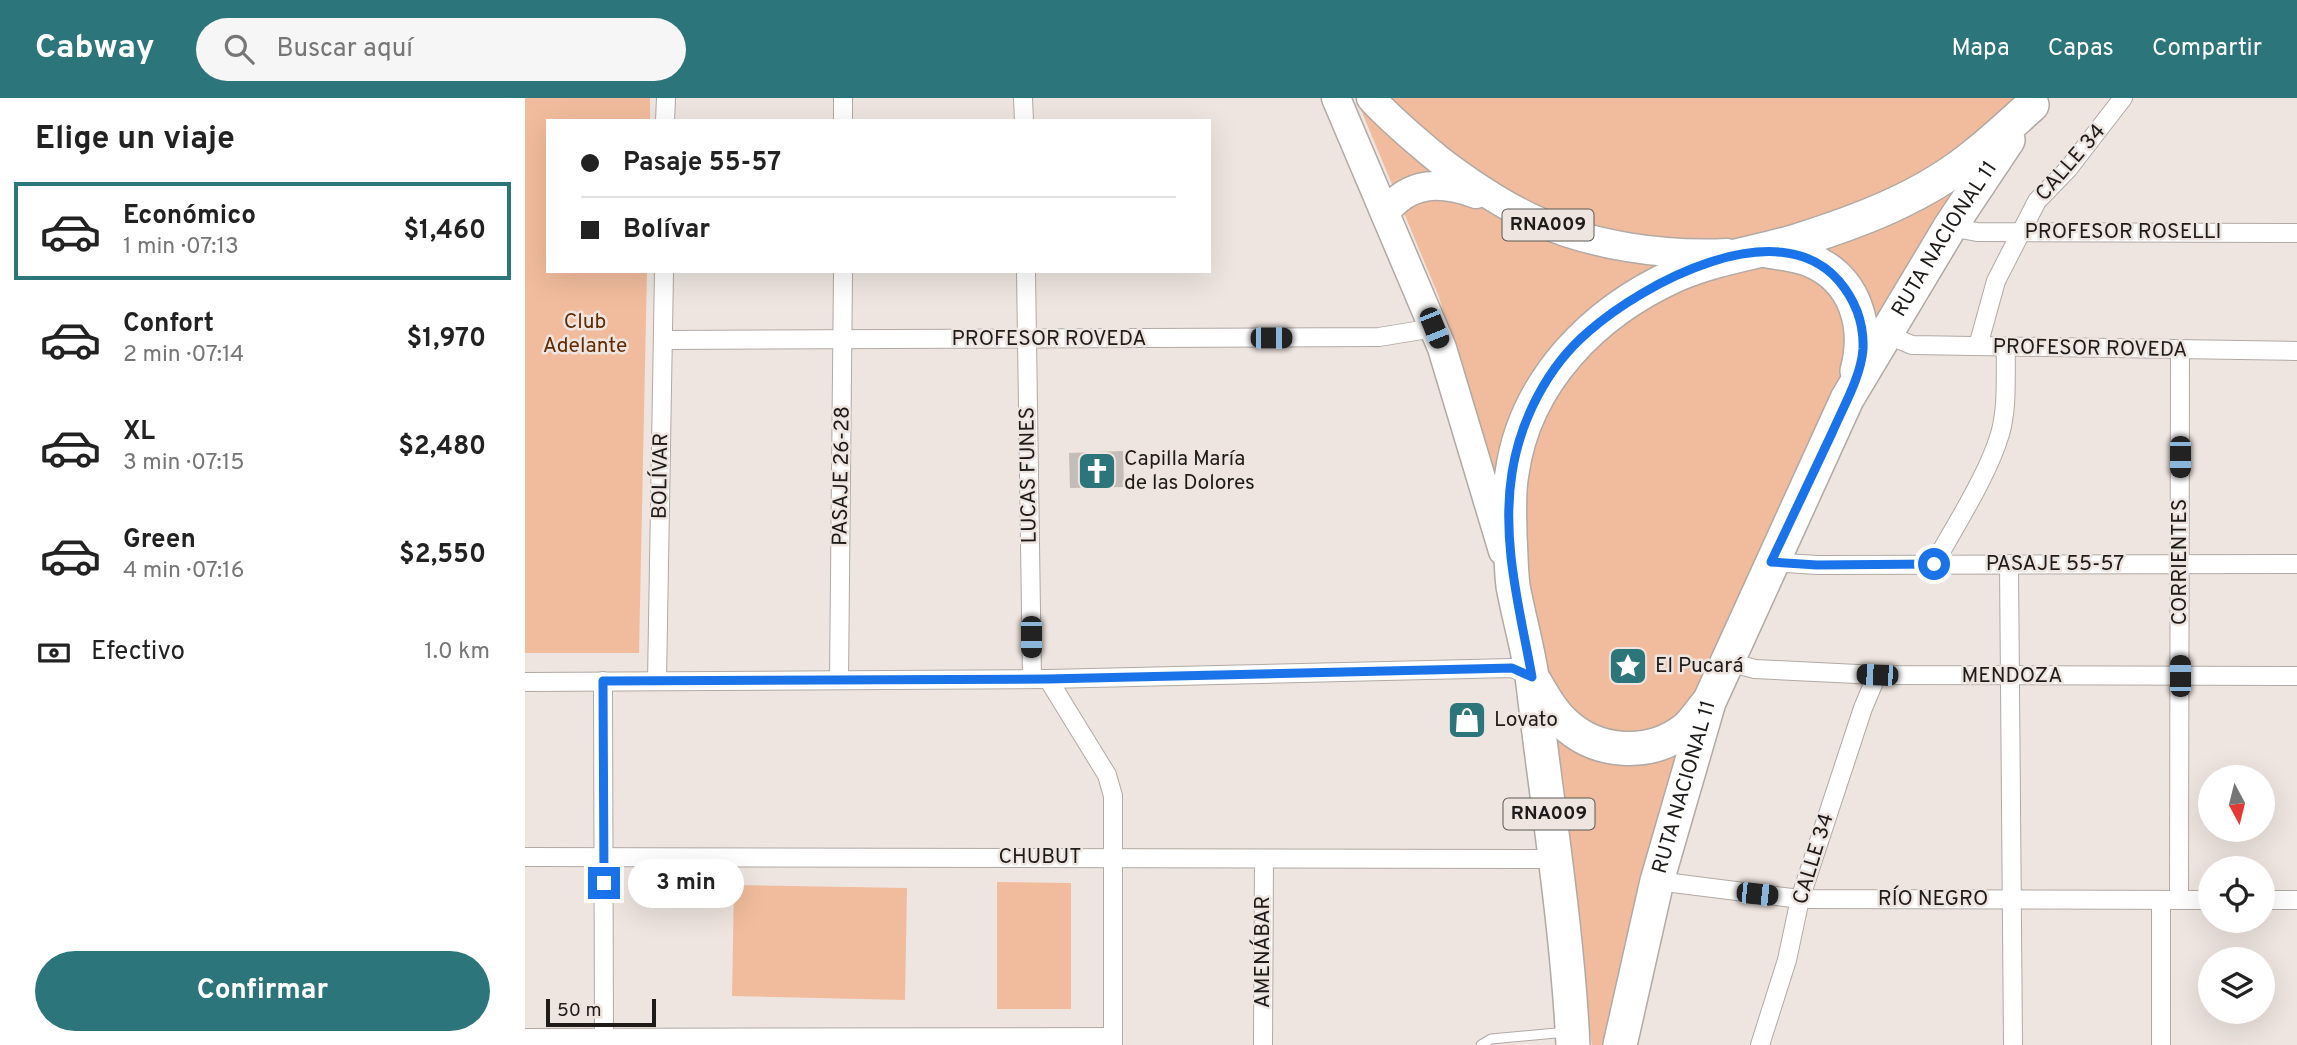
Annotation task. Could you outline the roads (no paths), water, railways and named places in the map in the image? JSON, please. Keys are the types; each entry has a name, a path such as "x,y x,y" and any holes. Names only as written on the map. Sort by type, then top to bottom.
{"highway":[{"name":"RUTA NACIONAL 11","path":"1620,1045 1657,881 1709,702 1847,399 1950,227 2035,101"},
{"name":"RNA009","path":"1573,1038 1555,859 1532,677 1513,584 1509,503 1512,472 1529,413 1554,371 1587,332 1642,293 1677,275 1718,259 1765,251 1883,210 1911,196 1974,156 2035,101"},
{"name":"RNA009","path":"1765,251 1812,261 1833,275 1848,292 1858,312 1863,350 1847,399"},
{"name":"RNA009","path":"1532,677 1563,722 1593,743 1615,748 1640,748 1667,741 1687,728 1709,702"}],"main road":[{"name":"RNA009","path":"1336,98 1434,328 1513,584"},
{"name":"RNA009","path":"1371,98 1427,150 1486,194 1558,229 1628,246 1674,252 1765,251"},
{"path":"1385,213 1405,194 1422,186 1452,185 1505,204"}],"street":[{"path":"665,119 666,98"},
{"path":"843,98 843,119"},
{"path":"1023,98 1024,119"},
{"name":"CALLE 34","path":"1978,346 1996,281 2019,231 2037,201 2068,169 2123,98"},
{"name":"PROFESOR ROSELLI","path":"1950,227 1977,232 2297,233"},
{"name":"BOLÍVAR","path":"657,681 664,273"},
{"name":"PASAJE 26-28","path":"839,680 843,273"},
{"name":"LUCAS FUNES","path":"1026,273 1040,679"},
{"name":"PROFESOR ROVEDA","path":"664,340 1379,337 1434,328"},
{"name":"PROFESOR ROVEDA","path":"1885,334 1912,345 2297,351"},
{"path":"1934,564 1960,518 2000,434 2004,415 2006,347"},
{"name":"CORRIENTES","path":"2179,900 2180,351"},
{"name":"PASAJE 55-57","path":"1771,562 1817,565 2297,564"},
{"path":"2008,564 2013,1045"},
{"name":"MENDOZA","path":"1728,662 1755,669 1877,675 2297,676"},
{"path":"525,682 1040,679 1512,668 1532,677"},
{"name":"CALLE 34","path":"1760,1045 1787,960 1800,899 1863,708 1877,675"},
{"path":"525,1038 604,1041 1113,1041 1113,796 1107,775 1040,679"},
{"path":"603,681 604,1041"},
{"name":"CHUBUT","path":"525,857 1555,859"},
{"name":"AMENÁBAR","path":"1263,859 1263,1045"},
{"name":"RÍO NEGRO","path":"1657,881 1800,899 2198,900"},
{"path":"2161,900 2161,1045"},
{"path":"2275,900 2297,900"}],"lane":[{"path":"1481,1045 1491,1040 1573,1038"}],"place":[{"name":"Capilla María de las Dolores","path":"1097,471"},
{"name":"El Pucará","path":"1628,666"},
{"name":"Lovato","path":"1467,720"}],"park label":[{"name":"Club Adelante","path":"585,334"}]}
